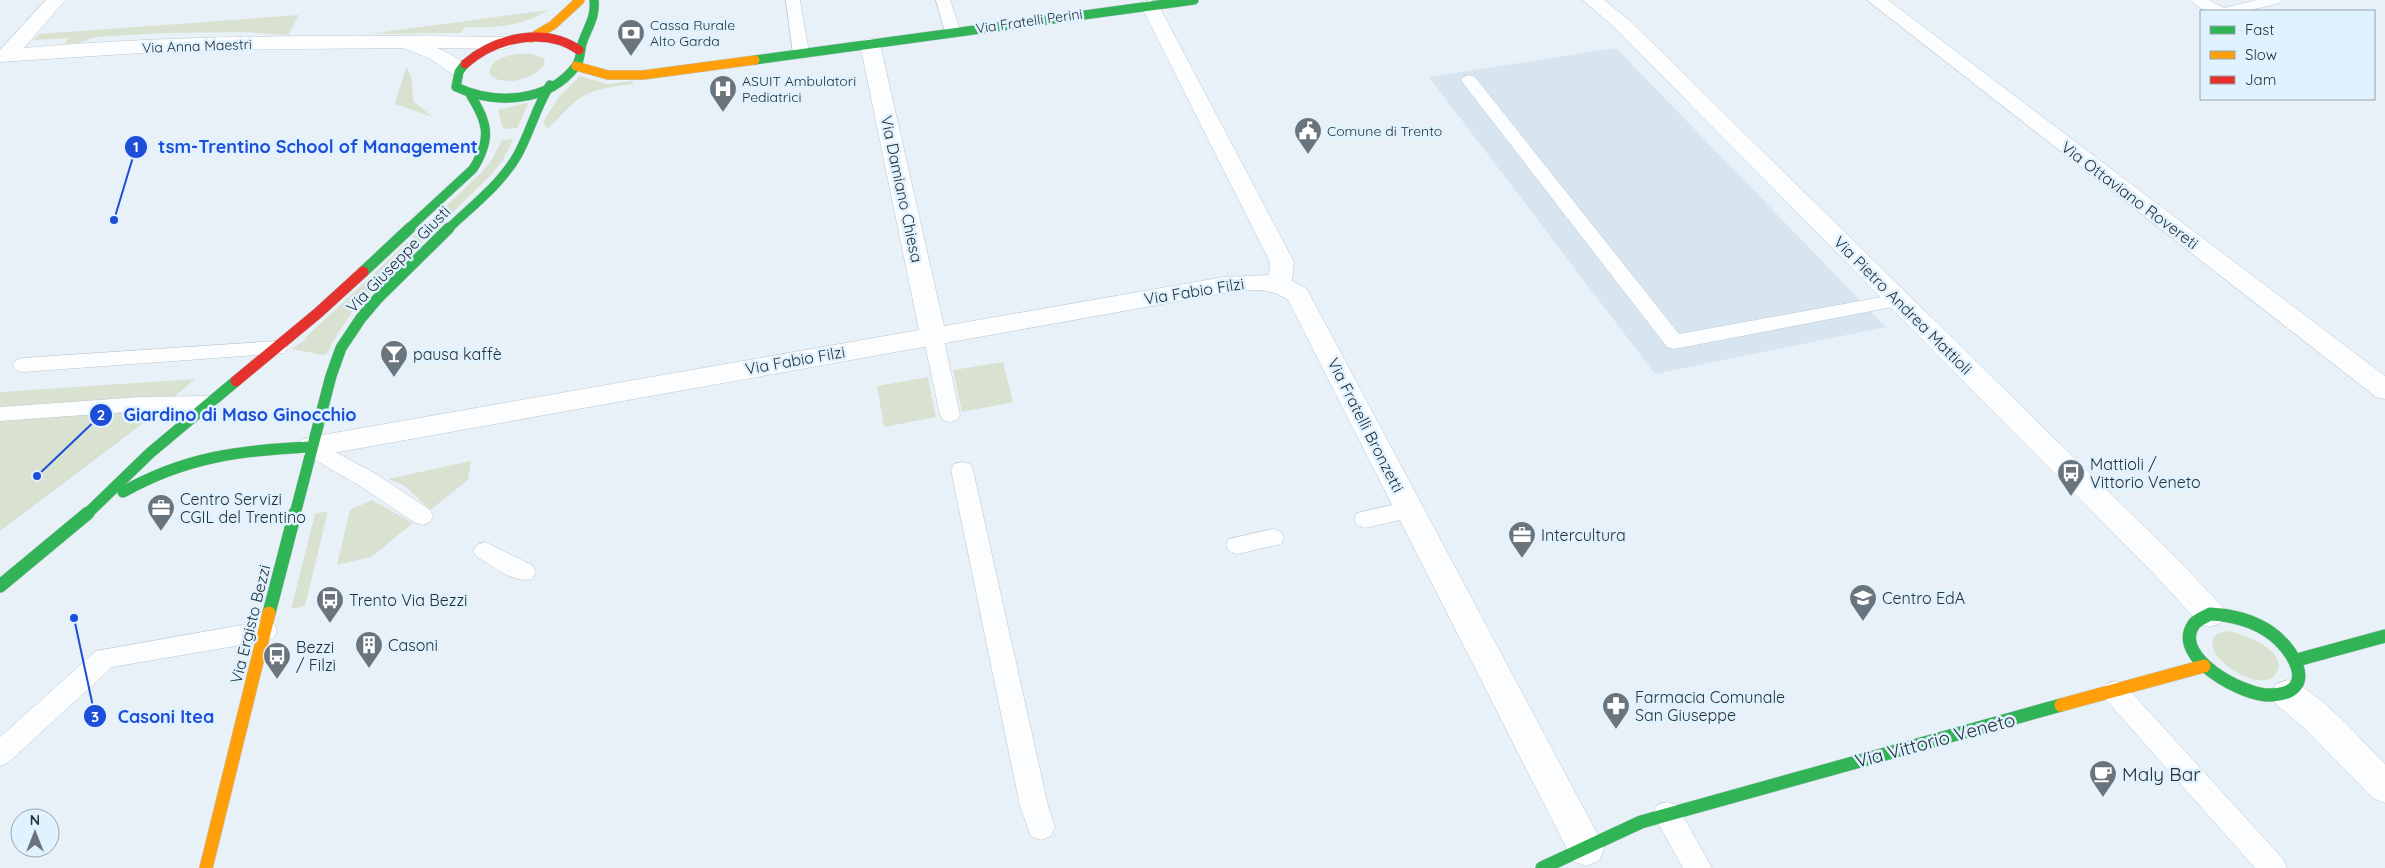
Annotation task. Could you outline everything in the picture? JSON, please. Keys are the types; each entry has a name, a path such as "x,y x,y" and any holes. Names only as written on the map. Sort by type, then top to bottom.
{"street":[{"path":"3,55 35,24 56,0"},
{"path":"531,38 553,25 580,0"},
{"path":"576,66 579,61 579,50 597,15 594,0"},
{"name":"Via Fratelli Perini","path":"576,66 608,75 627,76 1194,0"},
{"name":"Via Pietro Andrea Mattioli","path":"1592,0 1622,24 2166,567 2210,614"},
{"name":"Via Ottaviano Rovereti","path":"1876,0 2385,390"},
{"path":"1150,6 1282,262 1280,284"},
{"path":"459,70 475,56 503,43 531,38 557,38 567,41 579,50"},
{"name":"Via Anna Maestri","path":"394,42 423,48 438,55 459,70"},
{"name":"Via Anna Maestri","path":"3,55 219,44 503,43"},
{"name":"Via Damiano Chiesa","path":"870,44 933,335"},
{"name":"Via Giuseppe Giusti","path":"459,70 456,88 471,96 508,98 535,92 550,85 576,66"},
{"name":"Via Giuseppe Giusti","path":"87,514 140,481 188,461 261,450 311,447 331,376 341,348 352,331 378,298 498,180 517,156 541,99 550,85"},
{"name":"Via Giuseppe Giusti","path":"0,586 87,514 150,453 326,306 478,162 486,147 487,131 483,113 471,96"},
{"name":"Via Fabio Filzi","path":"311,447 933,335 1224,285 1257,282 1280,284"},
{"name":"Via Fratelli Bronzetti","path":"1280,284 1298,295 1586,849"},
{"name":"Via Ergisto Bezzi","path":"206,868 311,447"},
{"path":"2210,614 2225,614 2242,618 2259,625 2275,635 2297,660 2301,674 2298,686 2288,694 2274,696 2237,689 2204,666 2193,652 2188,638 2190,627 2197,619 2210,614"},
{"path":"2297,660 2385,636"},
{"name":"Via Vittorio Veneto","path":"1542,868 1641,822 1667,814 2204,666"},
{"path":"2288,694 2316,718 2385,787"}],"lane":[{"path":"793,0 801,53"},
{"name":"Via Fratelli Perini","path":"943,0 952,32"},
{"path":"2198,0 2216,10"},
{"path":"2233,10 2274,0"},
{"path":"1469,80 1674,342 1898,300"},
{"path":"933,335 950,415"},
{"path":"176,355 194,337"},
{"path":"23,365 277,348"},
{"path":"0,414 140,404 209,403"},
{"path":"311,447 368,480 422,516"},
{"path":"962,470 1034,806 1041,827"},
{"path":"1365,519 1410,510"},
{"path":"1237,545 1273,538"},
{"path":"485,551 524,572"},
{"path":"0,754 105,658 265,631"},
{"path":"2115,692 2273,868"},
{"path":"1667,814 1698,868"}],"shaded area":[{"path":"1616,48 1886,327 1655,374 1429,77"}],"green space":[{"path":"548,10 538,16 518,23 498,27 465,27 461,33 370,34"},
{"path":"299,15 288,35 245,32 163,33 96,37 79,43 64,44 69,38 33,40 39,34"},
{"path":"531,54 543,58 545,62 541,68 528,77 510,81 494,78 489,73 491,67 499,59 512,55"},
{"path":"406,67 412,79 414,102 433,117 395,104"},
{"path":"580,76 607,84 633,81 633,84 604,88 585,95 569,107 549,128 546,127 543,122 558,98"},
{"path":"528,104 517,128 503,129 498,110"},
{"path":"513,139 503,160 491,175 354,309 327,354 323,355 292,349 307,339 305,338 480,174 491,161 502,140"},
{"path":"1003,362 1013,402 962,412 953,370"},
{"path":"928,377 936,417 884,427 877,386"},
{"path":"195,379 146,421 0,531 0,392"},
{"path":"471,461 468,480 430,510 405,486 388,479"},
{"path":"372,500 413,523 371,557 337,565 350,510"},
{"path":"328,511 305,606 291,609 315,514"},
{"path":"2229,631 2253,639 2270,650 2279,664 2277,672 2273,677 2266,680 2251,678 2236,672 2219,658 2214,650 2213,638 2219,633"}],"traffic: fast":[{"path":"465,64 459,72 456,87 470,94 486,98 519,98 536,94 551,87 565,78 578,63 582,43 593,18 594,0"},
{"path":"755,60 1194,0"},
{"path":"269,613 331,376 341,348 361,318 378,298 498,180 517,156 541,99 550,85"},
{"path":"363,272 473,169 484,150 486,132 482,115 471,96"},
{"path":"0,586 87,514 150,453 236,381"},
{"path":"123,492 168,469 214,456 261,450 311,447"},
{"path":"2210,614 2247,621 2261,627 2277,638 2293,657 2298,667 2300,677 2297,686 2289,692 2275,695 2256,694 2236,687 2204,664 2195,654 2190,644 2189,634 2195,623 2210,614"},
{"path":"2297,660 2385,636"},
{"path":"1542,868 1641,822 2061,705"}],"traffic: slow":[{"path":"531,38 553,25 580,0"},
{"path":"576,66 608,75 643,75 755,60"},
{"path":"206,868 269,613"},
{"path":"2061,705 2204,666"}],"traffic: jam":[{"path":"465,64 485,49 512,40 526,38 540,37 553,39 567,43 579,50"},
{"path":"236,381 318,313 363,272"}],"place":[{"name":"Cassa Rurale Alto Garda","path":"631,57"},
{"name":"ASUIT Ambulatori Pediatrici","path":"723,113"},
{"name":"Comune di Trento","path":"1308,155"},
{"name":"tsm-Trentino School of Management","path":"114,220"},
{"name":"pausa kaffè","path":"394,378"},
{"name":"Giardino di Maso Ginocchio","path":"37,476"},
{"name":"Mattioli / Vittorio Veneto","path":"2071,497"},
{"name":"Centro Servizi CGIL del Trentino","path":"161,532"},
{"name":"Intercultura","path":"1522,559"},
{"name":"Casoni Itea","path":"74,618"},
{"name":"Centro EdA","path":"1863,622"},
{"name":"Trento Via Bezzi","path":"330,624"},
{"name":"Casoni","path":"369,669"},
{"name":"Bezzi / Filzi","path":"277,680"},
{"name":"Farmacia Comunale San Giuseppe","path":"1616,730"},
{"name":"Maly Bar","path":"2103,798"}]}
